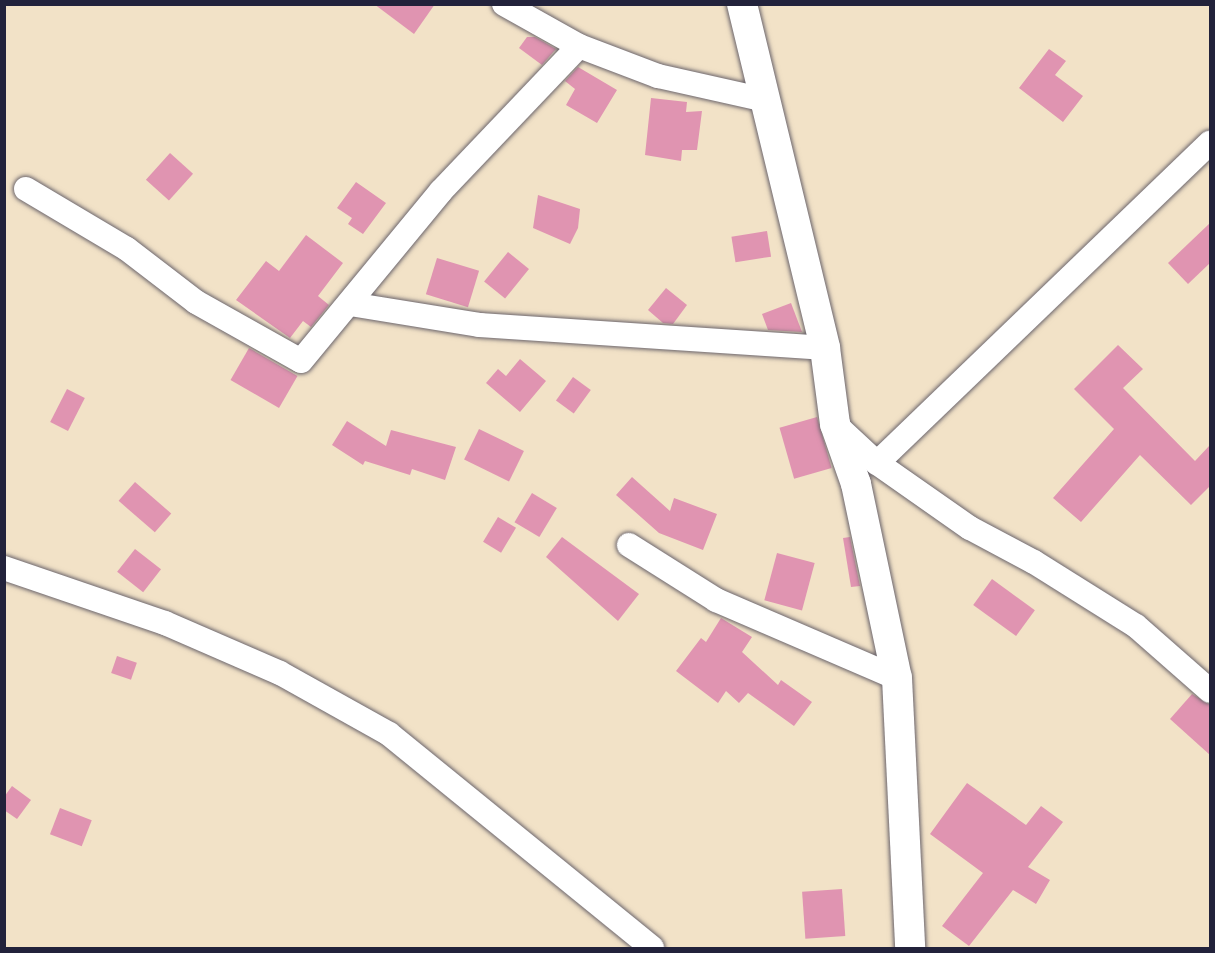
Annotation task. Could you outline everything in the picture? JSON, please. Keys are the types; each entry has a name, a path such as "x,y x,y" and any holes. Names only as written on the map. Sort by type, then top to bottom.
{"street":[{"path":"504,4 579,46 658,76 765,100"},
{"path":"742,4 825,348 835,424 856,483 897,678 910,948"},
{"path":"26,189 128,249 196,302 301,361 441,191 579,46"},
{"path":"877,463 1210,143"},
{"path":"350,304 480,325 825,348"},
{"path":"835,424 877,463 970,528 1034,562 1136,626 1210,691"},
{"path":"629,545 716,600 897,678"},
{"path":"4,568 165,623 280,674 389,734 652,948"}],"building":[{"path":"374,4 435,4 414,34"},
{"path":"527,37 535,37 556,49 542,65 519,48"},
{"path":"1049,49 1066,61 1055,75 1083,96 1063,122 1019,88"},
{"path":"578,67 617,90 597,123 566,105 575,89 565,81"},
{"path":"651,98 687,102 686,112 702,111 697,150 682,150 681,161 645,155"},
{"path":"170,153 193,174 169,200 146,180"},
{"path":"356,182 386,203 363,234 348,224 352,218 337,208"},
{"path":"538,195 580,209 578,228 570,244 533,228"},
{"path":"1210,223 1210,263 1188,284 1168,263"},
{"path":"767,231 771,257 736,262 731,237"},
{"path":"306,235 343,263 318,296 329,305 311,327 303,321 290,338 236,300 266,261 279,271"},
{"path":"508,252 529,269 505,299 484,282"},
{"path":"437,258 479,271 468,307 426,294"},
{"path":"666,288 687,305 673,324 663,323 648,310"},
{"path":"791,303 802,332 768,330 762,314"},
{"path":"1118,345 1143,369 1123,388 1195,461 1210,445 1210,486 1191,505 1140,455 1081,522 1053,498 1114,429 1074,389"},
{"path":"249,348 297,376 279,408 230,380"},
{"path":"520,359 546,381 520,412 486,383 498,369 506,376"},
{"path":"573,377 591,390 574,413 556,400"},
{"path":"67,389 85,398 68,431 50,422"},
{"path":"817,417 832,468 794,479 780,428"},
{"path":"347,421 386,446 391,430 456,447 445,480 412,469 410,475 365,461 363,465 332,445"},
{"path":"479,429 524,451 509,481 464,460"},
{"path":"632,477 670,511 674,498 717,514 703,550 659,533 616,495"},
{"path":"135,482 171,513 155,532 119,501"},
{"path":"532,493 557,508 539,537 514,522"},
{"path":"498,517 516,528 501,553 483,542"},
{"path":"562,537 639,594 618,621 546,557"},
{"path":"850,537 860,586 851,587 843,538"},
{"path":"135,549 161,569 143,592 117,572"},
{"path":"777,553 815,563 802,610 764,600"},
{"path":"992,579 1035,610 1016,636 973,605"},
{"path":"721,618 752,637 742,652 778,685 781,680 812,702 794,726 748,693 739,703 726,691 718,703 676,671 701,638 706,642"},
{"path":"117,656 137,663 131,680 111,673"},
{"path":"1192,694 1210,705 1210,755 1170,719"},
{"path":"967,783 1026,825 1041,806 1063,822 1028,867 1050,880 1036,904 1013,890 969,946 942,926 983,873 930,834"},
{"path":"12,786 31,800 17,819 4,810 4,797"},
{"path":"60,808 92,820 82,846 50,834"},
{"path":"842,889 845,936 805,939 802,892"}]}
